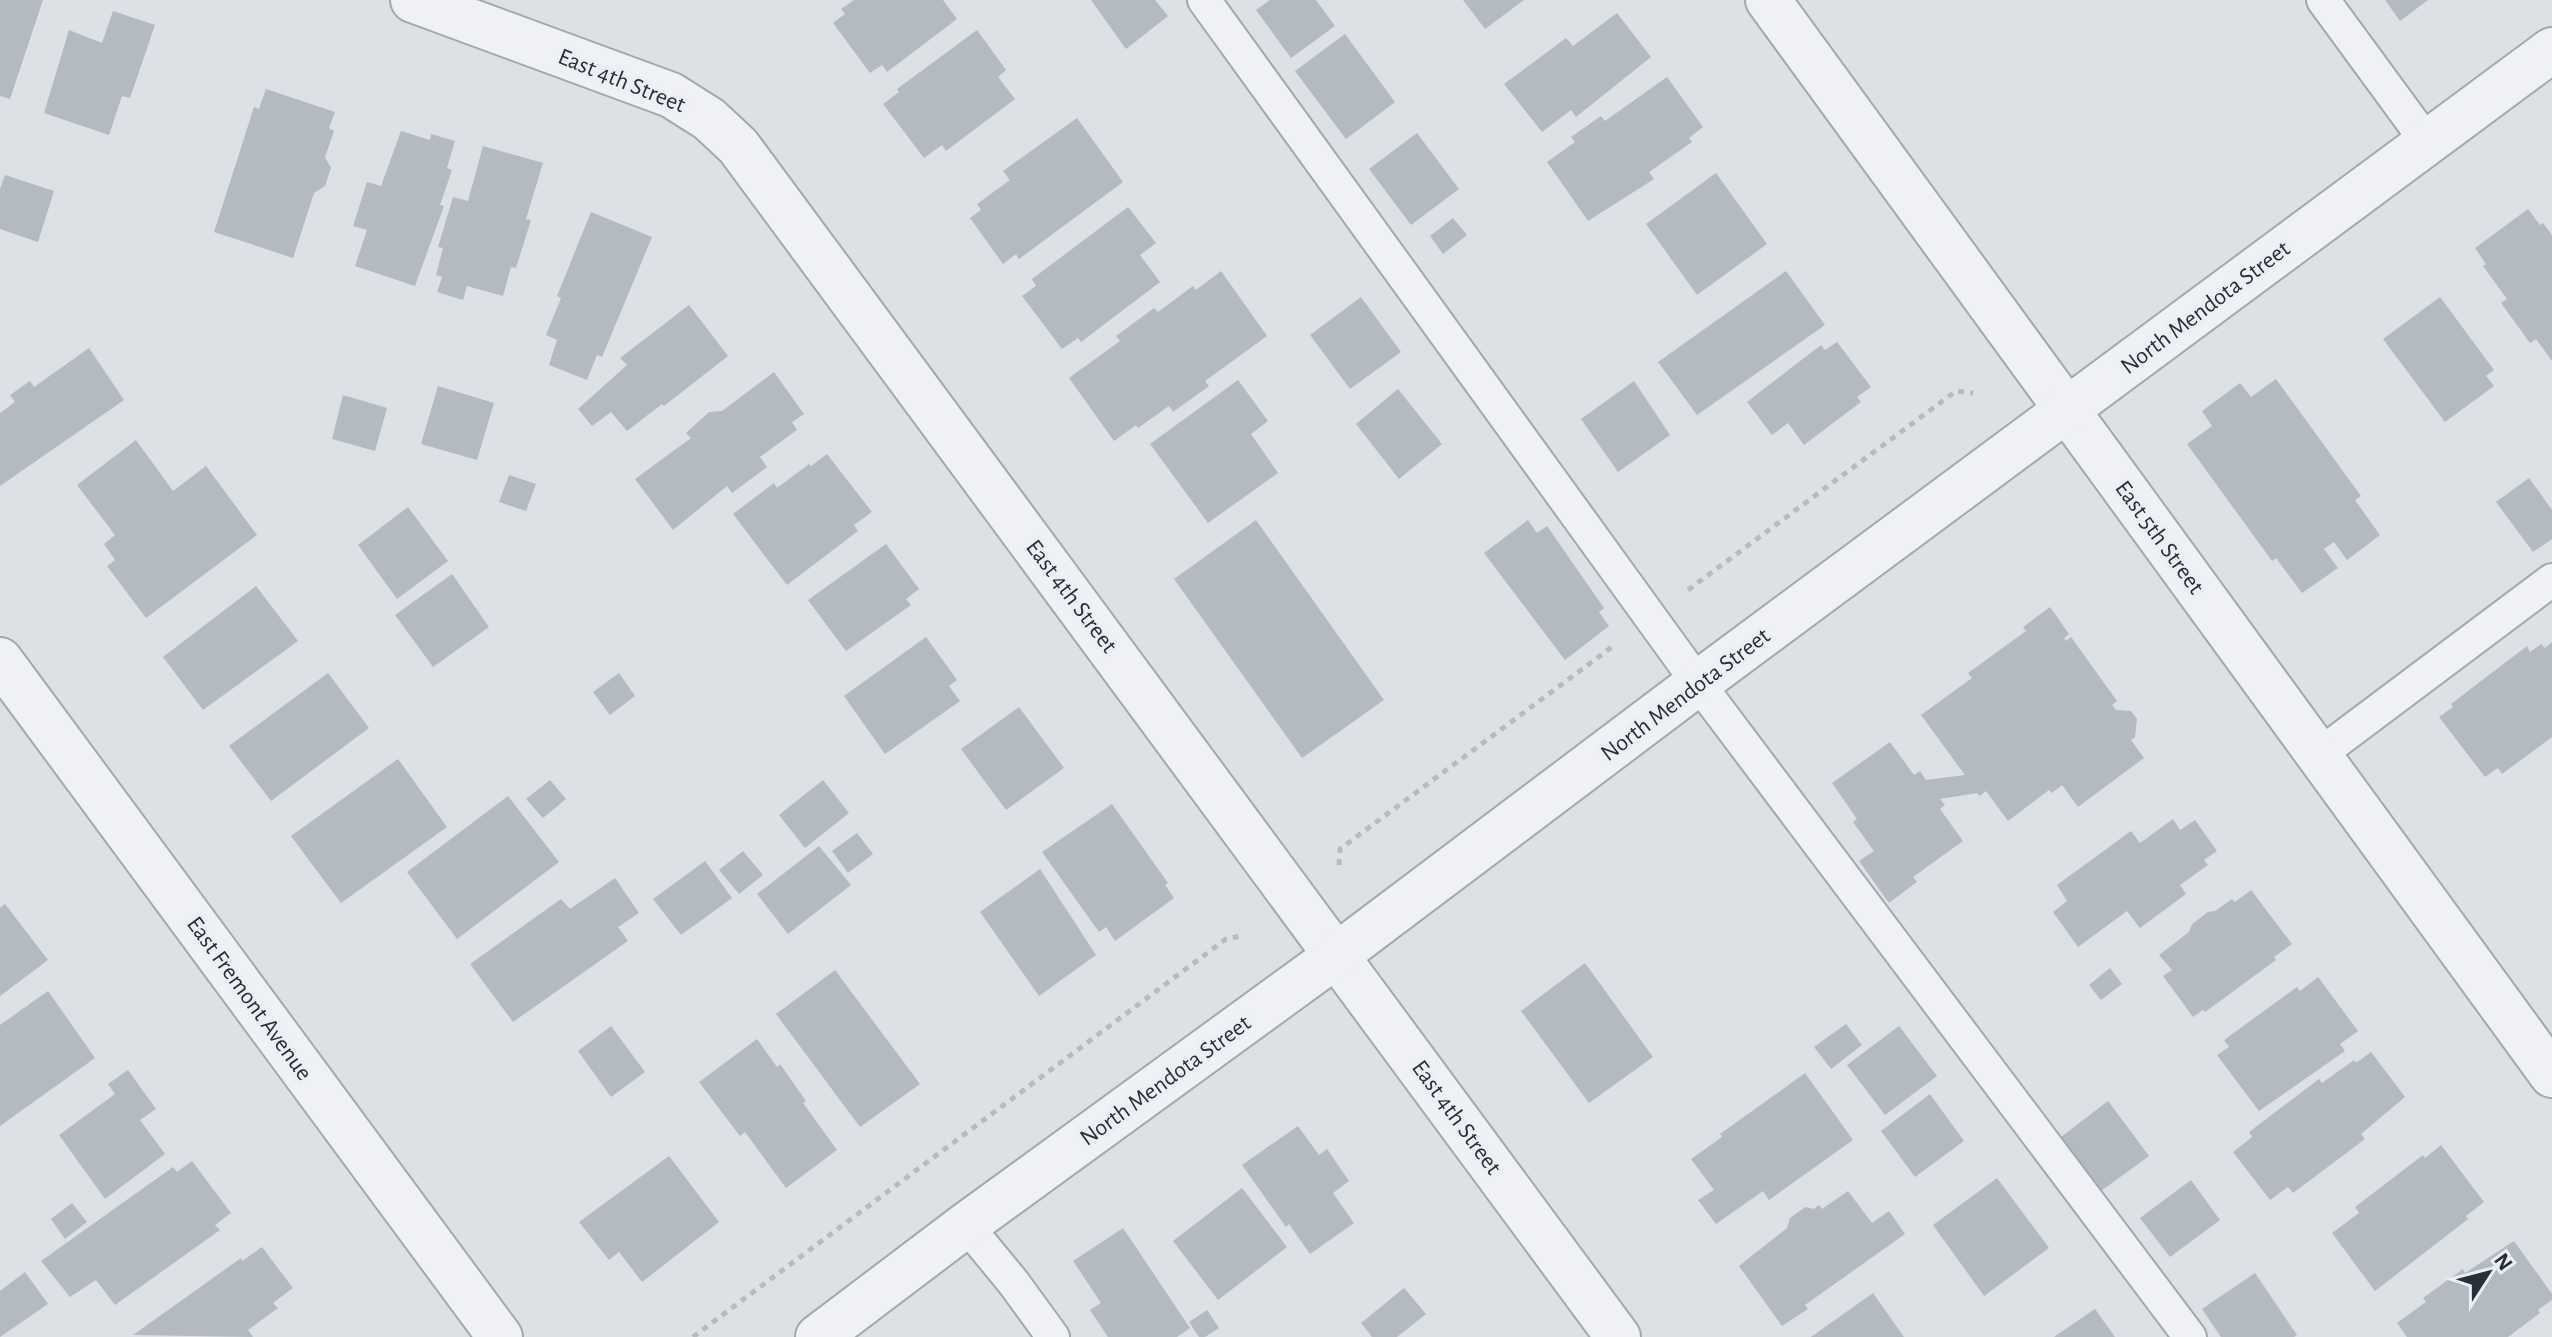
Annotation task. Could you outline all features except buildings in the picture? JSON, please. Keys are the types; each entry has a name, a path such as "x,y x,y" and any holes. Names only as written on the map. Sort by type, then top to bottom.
{"street":[{"name":"East 4th Street","path":"413,0 671,95 709,119 738,146 1618,1337"},
{"name":"East 5th Street","path":"1768,0 2552,1075"},
{"name":"North Mendota Street","path":"818,1337 966,1225 1337,955 1698,683 2552,50"},
{"name":"East Fremont Avenue","path":"0,660 500,1337"}],"lane":[{"path":"1204,0 1698,683 2190,1337"},
{"path":"2323,0 2427,142"},
{"path":"2320,754 2552,580"},
{"path":"966,1225 1053,1337"}],"path":[{"path":"693,1337 1226,939 1241,936"}]}
